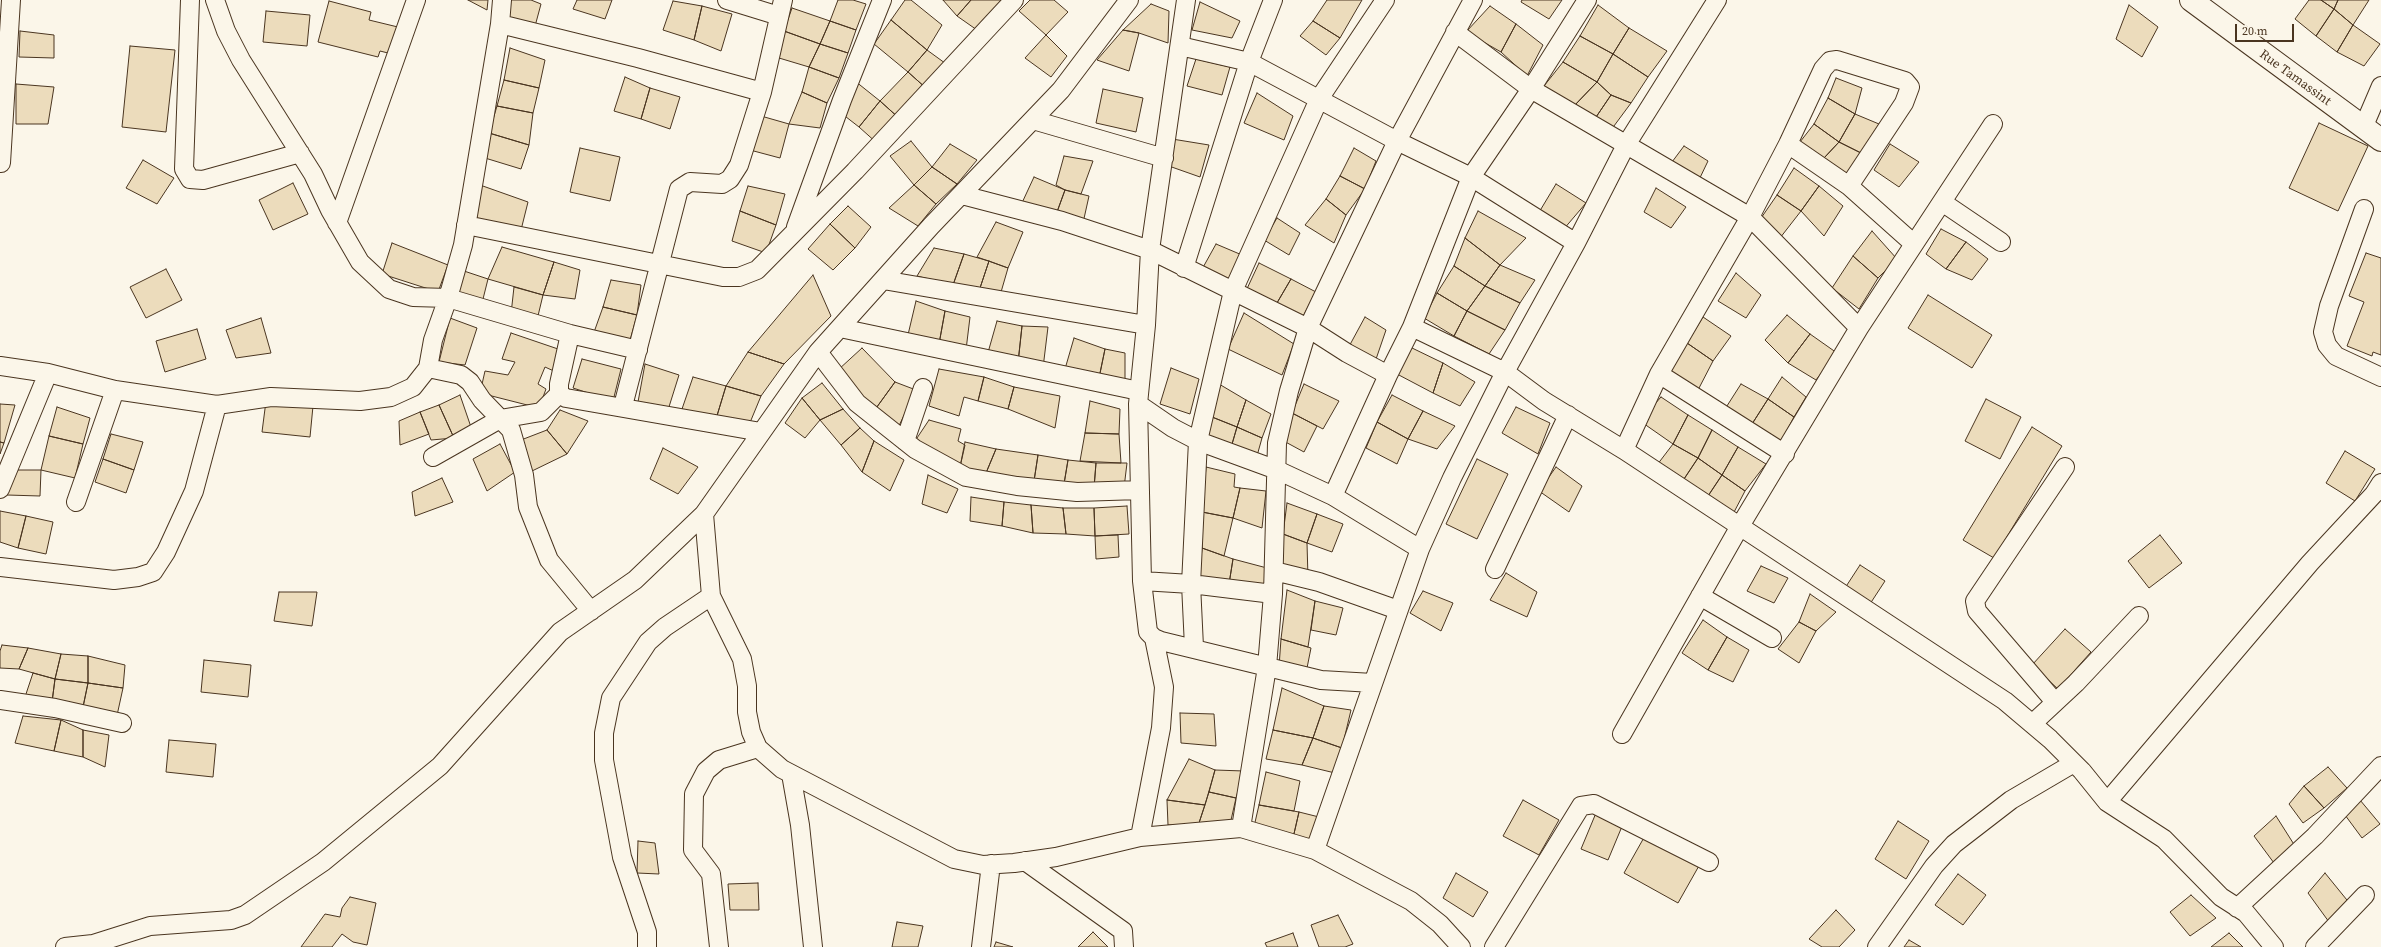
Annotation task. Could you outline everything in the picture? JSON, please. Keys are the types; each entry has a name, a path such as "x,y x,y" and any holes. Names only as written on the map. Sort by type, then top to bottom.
{"main road":[{"name":"Rue Tamassint","path":"2191,0 2381,140"}],"street":[{"path":"1,163 11,0"},
{"path":"190,0 184,170 190,179 203,180 300,153"},
{"path":"215,0 226,31 241,60 300,153 337,223 360,262 389,289 413,297 448,298 570,334 638,350"},
{"path":"337,223 416,0"},
{"path":"0,366 48,373 115,390 217,405 271,397 360,401 391,397 413,387 428,368 433,340 458,267 500,24 502,0"},
{"path":"623,406 679,189 690,182 722,184 730,180 739,165 762,92 781,8 727,0"},
{"path":"794,234 842,100 882,0"},
{"path":"466,225 660,263 723,277 739,277 758,270 794,234 1014,0"},
{"path":"72,947 122,941 150,926 231,920 246,915 323,862 440,766 560,632 635,580 704,514 818,352 883,280 1061,90 1129,0"},
{"path":"1186,0 1150,250 1146,325 1138,397 1142,581 1148,632 1154,638 1321,680 1373,683"},
{"path":"1184,268 1249,62 1273,0"},
{"path":"1194,647 1191,584 1198,441 1233,291 1319,100 1385,0"},
{"path":"1241,828 1267,667 1273,594 1277,444 1281,422 1308,328 1397,142 1473,0"},
{"path":"1333,496 1388,375 1412,327 1471,177 1531,89 1587,0"},
{"path":"1316,850 1420,549 1505,372 1576,243 1626,145 1717,0"},
{"path":"500,24 638,58 762,92"},
{"path":"1456,32 1531,89 1750,217 1859,328"},
{"path":"1180,46 1249,62 1397,142 1471,177 1576,243"},
{"path":"1624,450 1659,374 1750,217 1788,144 1824,69 1830,61 1837,60 1905,80 1910,87 1904,103 1849,186"},
{"path":"2363,128 2381,86"},
{"path":"1033,120 1164,158"},
{"path":"1622,734 1740,526 1785,454 1859,328 1993,124"},
{"path":"1788,144 1849,186 1914,244"},
{"path":"962,195 1062,221 1150,250 1308,328 1388,375"},
{"path":"1942,202 2001,242"},
{"path":"2364,209 2329,306 2323,332 2327,345 2336,356 2381,377"},
{"path":"883,280 1146,325"},
{"path":"1412,327 1505,372 1568,415 1624,450 2005,701 2074,763 2107,802 2164,839 2220,897 2246,914 2274,947"},
{"path":"840,328 1138,397 1173,428 1198,441 1277,470 1333,496 1420,549"},
{"path":"433,457 500,419 541,412 559,394 559,384 570,334"},
{"path":"818,352 857,403 915,449 966,477 1017,486 1077,492 1140,490"},
{"path":"428,368 461,375 470,382 482,400 511,430 515,439 524,475 528,507 549,560 591,611"},
{"path":"0,489 48,373"},
{"path":"1659,374 1785,454"},
{"path":"904,441 923,388"},
{"path":"76,502 115,390"},
{"path":"559,394 566,398 623,406 761,432"},
{"path":"0,567 114,580 138,578 153,572 166,552 194,491 217,405"},
{"path":"1495,569 1568,415"},
{"path":"2055,702 1977,611 1975,601 2065,467"},
{"path":"2107,802 2310,563 2374,494 2381,482"},
{"path":"704,514 711,596 742,659 747,686 747,712 751,732 758,748 782,769 954,859 991,864 1056,857 1140,837 1241,828 1316,850 1411,901 1440,924 1461,947"},
{"path":"1274,571 1319,582 1398,610"},
{"path":"1142,581 1191,584 1273,594"},
{"path":"647,947 647,932 622,857 604,760 604,733 611,698 648,642 665,627 711,596"},
{"path":"1700,596 1772,638"},
{"path":"2032,724 2076,683 2139,616"},
{"path":"1140,837 1161,728 1163,694 1154,638"},
{"path":"0,700 55,708 122,723"},
{"path":"719,947 711,874 694,850 694,794 706,771 719,760 758,748"},
{"path":"1877,947 1934,866 1954,844 2011,800 2074,763"},
{"path":"2237,908 2315,836 2381,766"},
{"path":"791,774 800,825 813,947"},
{"path":"1494,947 1581,806 1594,804 1709,862"},
{"path":"1025,861 1123,931 1124,947"},
{"path":"981,947 991,864"},
{"path":"2315,947 2364,895"}],"building":[{"path":"468,0 488,0 487,10"},
{"path":"510,0 531,0 541,4 534,30 503,22"},
{"path":"577,0 612,0 605,19 573,9"},
{"path":"838,0 853,0 866,4 856,30 830,21"},
{"path":"905,0 911,0 942,25 927,50 891,20"},
{"path":"943,0 971,0 957,16"},
{"path":"971,0 1002,1 977,30 957,16"},
{"path":"1030,0 1054,0 1068,12 1046,35 1019,11"},
{"path":"1327,0 1362,0 1340,38 1313,21"},
{"path":"1522,0 1562,0 1549,19 1521,2"},
{"path":"2309,0 2321,0 2334,9 2316,36 2295,19"},
{"path":"2321,0 2338,0 2334,9"},
{"path":"2338,0 2369,0 2353,25 2334,9"},
{"path":"329,1 371,12 369,20 402,28 396,55 380,51 378,57 318,42"},
{"path":"673,1 702,6 694,40 663,30"},
{"path":"1200,2 1240,21 1232,38 1192,30"},
{"path":"1151,4 1169,11 1168,43 1139,33 1123,30"},
{"path":"1598,5 1629,28 1613,54 1580,36"},
{"path":"2129,5 2158,27 2142,57 2116,39"},
{"path":"702,6 732,14 721,51 694,40"},
{"path":"1490,6 1516,24 1501,52 1466,32"},
{"path":"792,8 830,21 820,44 784,31"},
{"path":"2334,9 2353,25 2337,52 2316,36"},
{"path":"266,11 310,15 307,46 263,42"},
{"path":"891,20 927,50 908,72 874,44"},
{"path":"830,21 856,30 848,53 820,44"},
{"path":"1313,21 1340,38 1326,55 1300,36"},
{"path":"1516,24 1543,45 1527,76 1501,52"},
{"path":"2353,25 2380,44 2364,66 2337,52"},
{"path":"1629,28 1667,51 1648,77 1613,54"},
{"path":"1123,30 1139,33 1129,71 1097,60"},
{"path":"20,31 54,35 54,58 19,57"},
{"path":"784,31 820,44 809,67 779,58"},
{"path":"1046,35 1067,56 1051,77 1025,58"},
{"path":"1580,36 1613,54 1597,82 1563,62"},
{"path":"820,44 848,53 839,78 809,67"},
{"path":"130,46 175,50 166,132 122,127"},
{"path":"510,48 545,60 539,88 504,80"},
{"path":"927,50 949,66 927,89 908,72"},
{"path":"1613,54 1648,77 1631,103 1611,95 1597,82"},
{"path":"1196,59 1230,67 1222,95 1187,86"},
{"path":"1563,62 1597,82 1574,106 1544,86"},
{"path":"809,67 839,78 827,103 802,92"},
{"path":"908,72 927,89 900,119 880,101"},
{"path":"625,77 650,88 641,119 614,111"},
{"path":"1836,78 1862,88 1855,114 1828,98"},
{"path":"504,80 539,88 533,113 497,106"},
{"path":"855,81 880,101 859,127 841,113"},
{"path":"1597,82 1611,95 1592,123 1574,106"},
{"path":"16,84 54,87 48,124 16,124"},
{"path":"650,88 680,97 670,129 641,119"},
{"path":"1103,89 1143,98 1136,132 1096,123"},
{"path":"802,92 827,103 820,128 789,124"},
{"path":"1257,93 1293,116 1284,140 1244,123"},
{"path":"1611,95 1631,103 1611,130 1592,123"},
{"path":"1828,98 1855,114 1839,142 1814,124"},
{"path":"880,101 900,119 878,144 859,127"},
{"path":"497,106 533,113 529,145 489,133"},
{"path":"1855,114 1879,124 1861,153 1839,142"},
{"path":"761,116 789,124 780,158 750,150"},
{"path":"2319,123 2368,146 2338,211 2289,188"},
{"path":"1814,124 1839,142 1824,158 1800,142"},
{"path":"489,133 529,145 521,169 485,158"},
{"path":"1172,139 1209,145 1200,177 1166,165"},
{"path":"911,141 932,167 914,185 890,156"},
{"path":"1839,142 1861,153 1848,176 1824,158"},
{"path":"950,144 977,160 957,184 932,167"},
{"path":"1890,144 1919,162 1899,187 1874,170"},
{"path":"1684,146 1708,161 1697,184 1669,166"},
{"path":"580,148 620,157 610,201 570,192"},
{"path":"1354,148 1376,161 1365,189 1340,176"},
{"path":"1064,156 1093,161 1081,194 1065,190 1056,185"},
{"path":"143,160 174,178 157,204 126,188"},
{"path":"932,167 957,184 936,204 914,185"},
{"path":"1794,168 1819,186 1801,211 1777,195"},
{"path":"1340,176 1365,189 1346,215 1326,199"},
{"path":"1034,177 1065,190 1057,212 1021,205"},
{"path":"293,183 308,214 273,230 259,200"},
{"path":"1556,184 1586,203 1563,230 1538,214"},
{"path":"480,185 528,202 521,230 473,218"},
{"path":"914,185 936,204 918,226 889,208"},
{"path":"748,186 785,194 776,225 740,211"},
{"path":"1819,186 1843,206 1824,236 1801,211"},
{"path":"1656,188 1686,207 1671,228 1644,212"},
{"path":"1065,190 1089,196 1083,223 1057,212"},
{"path":"1777,195 1801,211 1780,238 1759,221"},
{"path":"1326,199 1346,215 1334,243 1305,225"},
{"path":"848,206 871,227 855,248 830,224"},
{"path":"740,211 776,225 766,253 732,241"},
{"path":"1478,211 1526,238 1500,265 1465,238"},
{"path":"1277,218 1300,233 1289,255 1264,240"},
{"path":"996,222 1023,232 1008,268 977,257"},
{"path":"830,224 855,248 833,270 808,249"},
{"path":"1941,229 1966,242 1946,269 1926,254"},
{"path":"1872,231 1897,259 1878,278 1853,256"},
{"path":"1465,238 1500,265 1485,286 1454,266"},
{"path":"1966,242 1988,259 1972,280 1946,269"},
{"path":"392,243 448,265 438,292 382,274"},
{"path":"1216,244 1242,255 1226,284 1201,271"},
{"path":"502,247 554,262 543,295 488,279"},
{"path":"934,248 964,254 953,285 917,276"},
{"path":"2366,253 2381,258 2381,355 2373,352 2372,356 2347,346 2364,302 2349,296"},
{"path":"964,254 989,261 979,291 953,285"},
{"path":"1853,256 1878,278 1859,309 1832,288"},
{"path":"989,261 1008,268 999,299 979,291"},
{"path":"554,262 580,270 575,299 543,295"},
{"path":"1259,263 1291,279 1274,308 1245,293"},
{"path":"1500,265 1535,280 1520,303 1485,286"},
{"path":"1454,266 1485,286 1467,311 1437,293"},
{"path":"166,269 182,300 146,318 130,287"},
{"path":"461,270 488,279 482,303 454,293"},
{"path":"1736,273 1761,295 1746,318 1718,301"},
{"path":"813,275 831,316 784,364 748,352"},
{"path":"1291,279 1316,292 1300,322 1274,308"},
{"path":"611,280 641,285 637,315 603,307"},
{"path":"1485,286 1520,303 1505,330 1467,311"},
{"path":"514,287 543,295 537,320 511,314"},
{"path":"1437,293 1467,311 1454,336 1424,318"},
{"path":"1928,295 1992,335 1972,368 1908,328"},
{"path":"916,301 945,311 939,344 907,339"},
{"path":"603,307 637,315 629,344 593,335"},
{"path":"945,311 970,317 966,350 939,344"},
{"path":"1467,311 1505,330 1489,354 1454,336"},
{"path":"1244,313 1294,344 1282,375 1228,349"},
{"path":"1787,315 1810,334 1788,363 1765,340"},
{"path":"1365,317 1386,330 1374,365 1346,352"},
{"path":"1703,317 1731,336 1713,361 1687,343"},
{"path":"261,318 271,353 236,358 226,330"},
{"path":"450,318 477,328 465,365 439,362"},
{"path":"997,321 1022,326 1018,363 987,356"},
{"path":"1022,326 1048,327 1043,368 1018,363"},
{"path":"197,329 206,359 165,372 156,341"},
{"path":"511,333 561,350 556,372 545,367 538,384 546,389 539,408 480,393 485,371 508,375 515,362 502,359"},
{"path":"1810,334 1837,353 1816,380 1788,363"},
{"path":"1074,338 1105,349 1099,378 1065,369"},
{"path":"1687,343 1713,361 1698,390 1669,371"},
{"path":"1410,347 1443,363 1433,393 1397,374"},
{"path":"862,348 895,382 874,411 838,370"},
{"path":"1105,349 1125,353 1125,386 1099,378"},
{"path":"748,352 784,364 761,396 726,386"},
{"path":"582,359 621,369 613,401 573,388"},
{"path":"1443,363 1475,382 1460,406 1433,393"},
{"path":"645,364 679,375 668,410 638,402"},
{"path":"1171,368 1199,379 1190,414 1160,404"},
{"path":"939,369 984,377 978,401 964,397 959,416 929,406"},
{"path":"693,377 726,386 716,419 682,409"},
{"path":"984,377 1014,387 1008,409 978,401"},
{"path":"1782,377 1806,397 1794,417 1768,399"},
{"path":"895,382 916,390 897,430 874,411"},
{"path":"822,383 843,409 820,420 802,398"},
{"path":"1219,384 1246,400 1237,427 1207,415"},
{"path":"1304,384 1339,401 1323,429 1292,413"},
{"path":"1741,384 1768,399 1752,424 1725,409"},
{"path":"726,386 761,396 749,425 716,419"},
{"path":"1014,387 1060,396 1055,428 1008,409"},
{"path":"460,395 472,430 454,438 439,405"},
{"path":"1392,395 1423,411 1408,439 1377,422"},
{"path":"1661,397 1688,415 1673,444 1640,421"},
{"path":"802,398 820,420 805,438 785,423"},
{"path":"1768,399 1794,417 1780,443 1752,424"},
{"path":"1986,399 2021,417 2000,459 1965,441"},
{"path":"1246,400 1271,414 1262,438 1237,427"},
{"path":"266,401 313,406 310,437 262,432"},
{"path":"1090,401 1120,409 1119,434 1085,433"},
{"path":"0,404 15,405 4,443 0,442"},
{"path":"439,405 454,438 431,440 420,412"},
{"path":"57,407 90,418 83,444 49,436"},
{"path":"1516,407 1550,423 1538,454 1502,433"},
{"path":"843,409 860,428 841,445 820,420"},
{"path":"560,410 588,421 567,454 547,430"},
{"path":"1423,411 1455,426 1437,449 1408,439"},
{"path":"420,412 429,434 400,445 399,421"},
{"path":"1292,413 1317,426 1304,452 1280,439"},
{"path":"1207,415 1237,427 1230,451 1201,437"},
{"path":"1688,415 1712,430 1698,458 1673,444"},
{"path":"929,420 961,429 958,441 965,445 960,467 915,441"},
{"path":"1377,422 1408,439 1397,464 1366,448"},
{"path":"1237,427 1262,438 1255,463 1230,451"},
{"path":"2032,427 2062,446 1994,558 1963,540"},
{"path":"860,428 874,441 862,472 841,445"},
{"path":"547,430 567,454 532,471 521,440"},
{"path":"1712,430 1738,447 1722,475 1698,458"},
{"path":"1085,433 1119,434 1121,463 1080,461"},
{"path":"111,434 143,442 134,470 103,459"},
{"path":"49,436 83,444 75,478 41,470"},
{"path":"874,441 904,460 890,491 862,472"},
{"path":"0,442 4,443 0,454"},
{"path":"965,442 996,449 986,473 960,467"},
{"path":"500,444 515,472 487,491 473,459"},
{"path":"1673,444 1698,458 1682,482 1657,465"},
{"path":"1738,447 1766,464 1745,491 1722,475"},
{"path":"663,448 698,467 678,494 650,479"},
{"path":"996,449 1038,455 1034,481 986,473"},
{"path":"2345,451 2375,469 2355,501 2326,483"},
{"path":"1038,455 1068,460 1064,484 1034,481"},
{"path":"1698,458 1722,475 1706,499 1682,482"},
{"path":"103,459 134,470 126,493 95,482"},
{"path":"1477,459 1508,474 1477,539 1446,524"},
{"path":"1068,460 1096,463 1094,488 1064,484"},
{"path":"1096,463 1127,463 1124,488 1094,488"},
{"path":"1206,467 1235,474 1234,487 1240,488 1233,518 1202,512"},
{"path":"1556,467 1582,486 1569,512 1539,491"},
{"path":"16,470 41,470 40,496 7,495"},
{"path":"928,475 958,489 947,513 922,504"},
{"path":"1722,475 1745,491 1732,516 1706,499"},
{"path":"442,478 453,502 415,516 412,492"},
{"path":"1240,488 1266,491 1262,528 1233,518"},
{"path":"971,497 1004,502 1002,526 970,521"},
{"path":"1004,502 1031,505 1033,533 1002,526"},
{"path":"1287,503 1317,514 1307,543 1283,534"},
{"path":"1031,505 1063,508 1066,534 1033,533"},
{"path":"1127,506 1129,534 1095,536 1094,508"},
{"path":"1063,508 1094,508 1095,536 1066,534"},
{"path":"0,511 26,516 18,548 0,542"},
{"path":"1202,512 1233,518 1224,556 1202,548"},
{"path":"1317,514 1343,524 1332,552 1307,543"},
{"path":"26,516 53,522 46,554 18,548"},
{"path":"1283,534 1307,543 1308,578 1278,569"},
{"path":"1118,535 1119,557 1096,559 1095,536"},
{"path":"2160,535 2182,563 2149,588 2128,561"},
{"path":"1202,548 1233,559 1229,584 1199,580"},
{"path":"1233,559 1267,568 1263,592 1229,584"},
{"path":"1860,565 1885,581 1868,607 1845,588"},
{"path":"1761,566 1788,578 1774,603 1747,591"},
{"path":"1506,573 1537,592 1527,617 1490,600"},
{"path":"1287,590 1315,601 1308,647 1281,639"},
{"path":"1423,591 1453,603 1441,631 1410,613"},
{"path":"279,592 317,592 312,626 274,621"},
{"path":"1810,594 1836,612 1816,631 1799,622"},
{"path":"1315,601 1343,608 1336,635 1311,630"},
{"path":"1703,620 1727,637 1708,670 1682,653"},
{"path":"1799,622 1816,631 1799,663 1778,649"},
{"path":"2065,629 2091,652 2058,689 2032,665"},
{"path":"1727,637 1749,650 1733,682 1708,670"},
{"path":"1281,639 1311,648 1306,673 1279,667"},
{"path":"2,645 28,648 19,669 0,668 0,651"},
{"path":"28,648 61,654 55,679 19,669"},
{"path":"61,654 88,656 88,683 55,679"},
{"path":"88,656 125,665 123,688 88,683"},
{"path":"204,660 251,665 248,697 201,692"},
{"path":"33,673 55,679 52,702 24,700"},
{"path":"55,679 88,683 83,707 52,702"},
{"path":"88,683 123,688 116,720 83,707"},
{"path":"1282,688 1324,706 1313,738 1273,730"},
{"path":"1324,706 1351,710 1342,748 1313,738"},
{"path":"1180,713 1214,714 1216,746 1181,743"},
{"path":"23,716 61,720 54,751 15,743"},
{"path":"61,720 83,730 83,757 54,751"},
{"path":"83,730 109,735 105,767 83,757"},
{"path":"1273,730 1313,738 1302,765 1266,759"},
{"path":"1313,738 1342,748 1335,773 1302,765"},
{"path":"169,740 216,744 213,777 166,772"},
{"path":"1189,759 1215,770 1205,805 1167,800"},
{"path":"2328,767 2347,788 2324,808 2304,786"},
{"path":"1215,770 1244,771 1236,798 1209,792"},
{"path":"1266,772 1300,781 1294,811 1259,805"},
{"path":"2304,786 2324,808 2303,823 2289,804"},
{"path":"1209,792 1236,798 1229,829 1198,826"},
{"path":"1167,800 1205,805 1198,826 1168,825"},
{"path":"1523,800 1559,820 1539,855 1503,836"},
{"path":"2360,800 2380,824 2362,838 2345,815"},
{"path":"1259,805 1299,812 1293,838 1253,831"},
{"path":"1299,812 1323,818 1318,844 1293,838"},
{"path":"1596,813 1623,824 1608,860 1581,849"},
{"path":"2276,816 2295,846 2274,863 2254,836"},
{"path":"1898,821 1929,841 1906,879 1875,859"},
{"path":"1646,834 1700,864 1678,903 1624,873"},
{"path":"638,841 655,843 659,874 637,873"},
{"path":"1456,873 1488,892 1473,917 1443,898"},
{"path":"2325,873 2351,905 2329,922 2308,893"},
{"path":"1958,874 1986,895 1963,925 1935,905"},
{"path":"758,883 759,910 730,910 728,884"},
{"path":"2191,895 2216,918 2190,936 2170,912"},
{"path":"350,897 376,903 367,945 353,942 342,934 332,947 301,947 325,914 340,917 342,908"},
{"path":"1836,910 1855,930 1839,947 1822,947 1809,939"},
{"path":"1338,915 1353,944 1345,947 1319,947 1311,925"},
{"path":"897,922 923,926 918,947 892,947"},
{"path":"1093,932 1108,947 1078,947"},
{"path":"1293,933 1298,947 1267,947 1265,943"},
{"path":"2229,933 2243,947 2211,947"},
{"path":"1909,940 1921,947 1904,947"},
{"path":"996,942 1013,947 994,947"}]}
